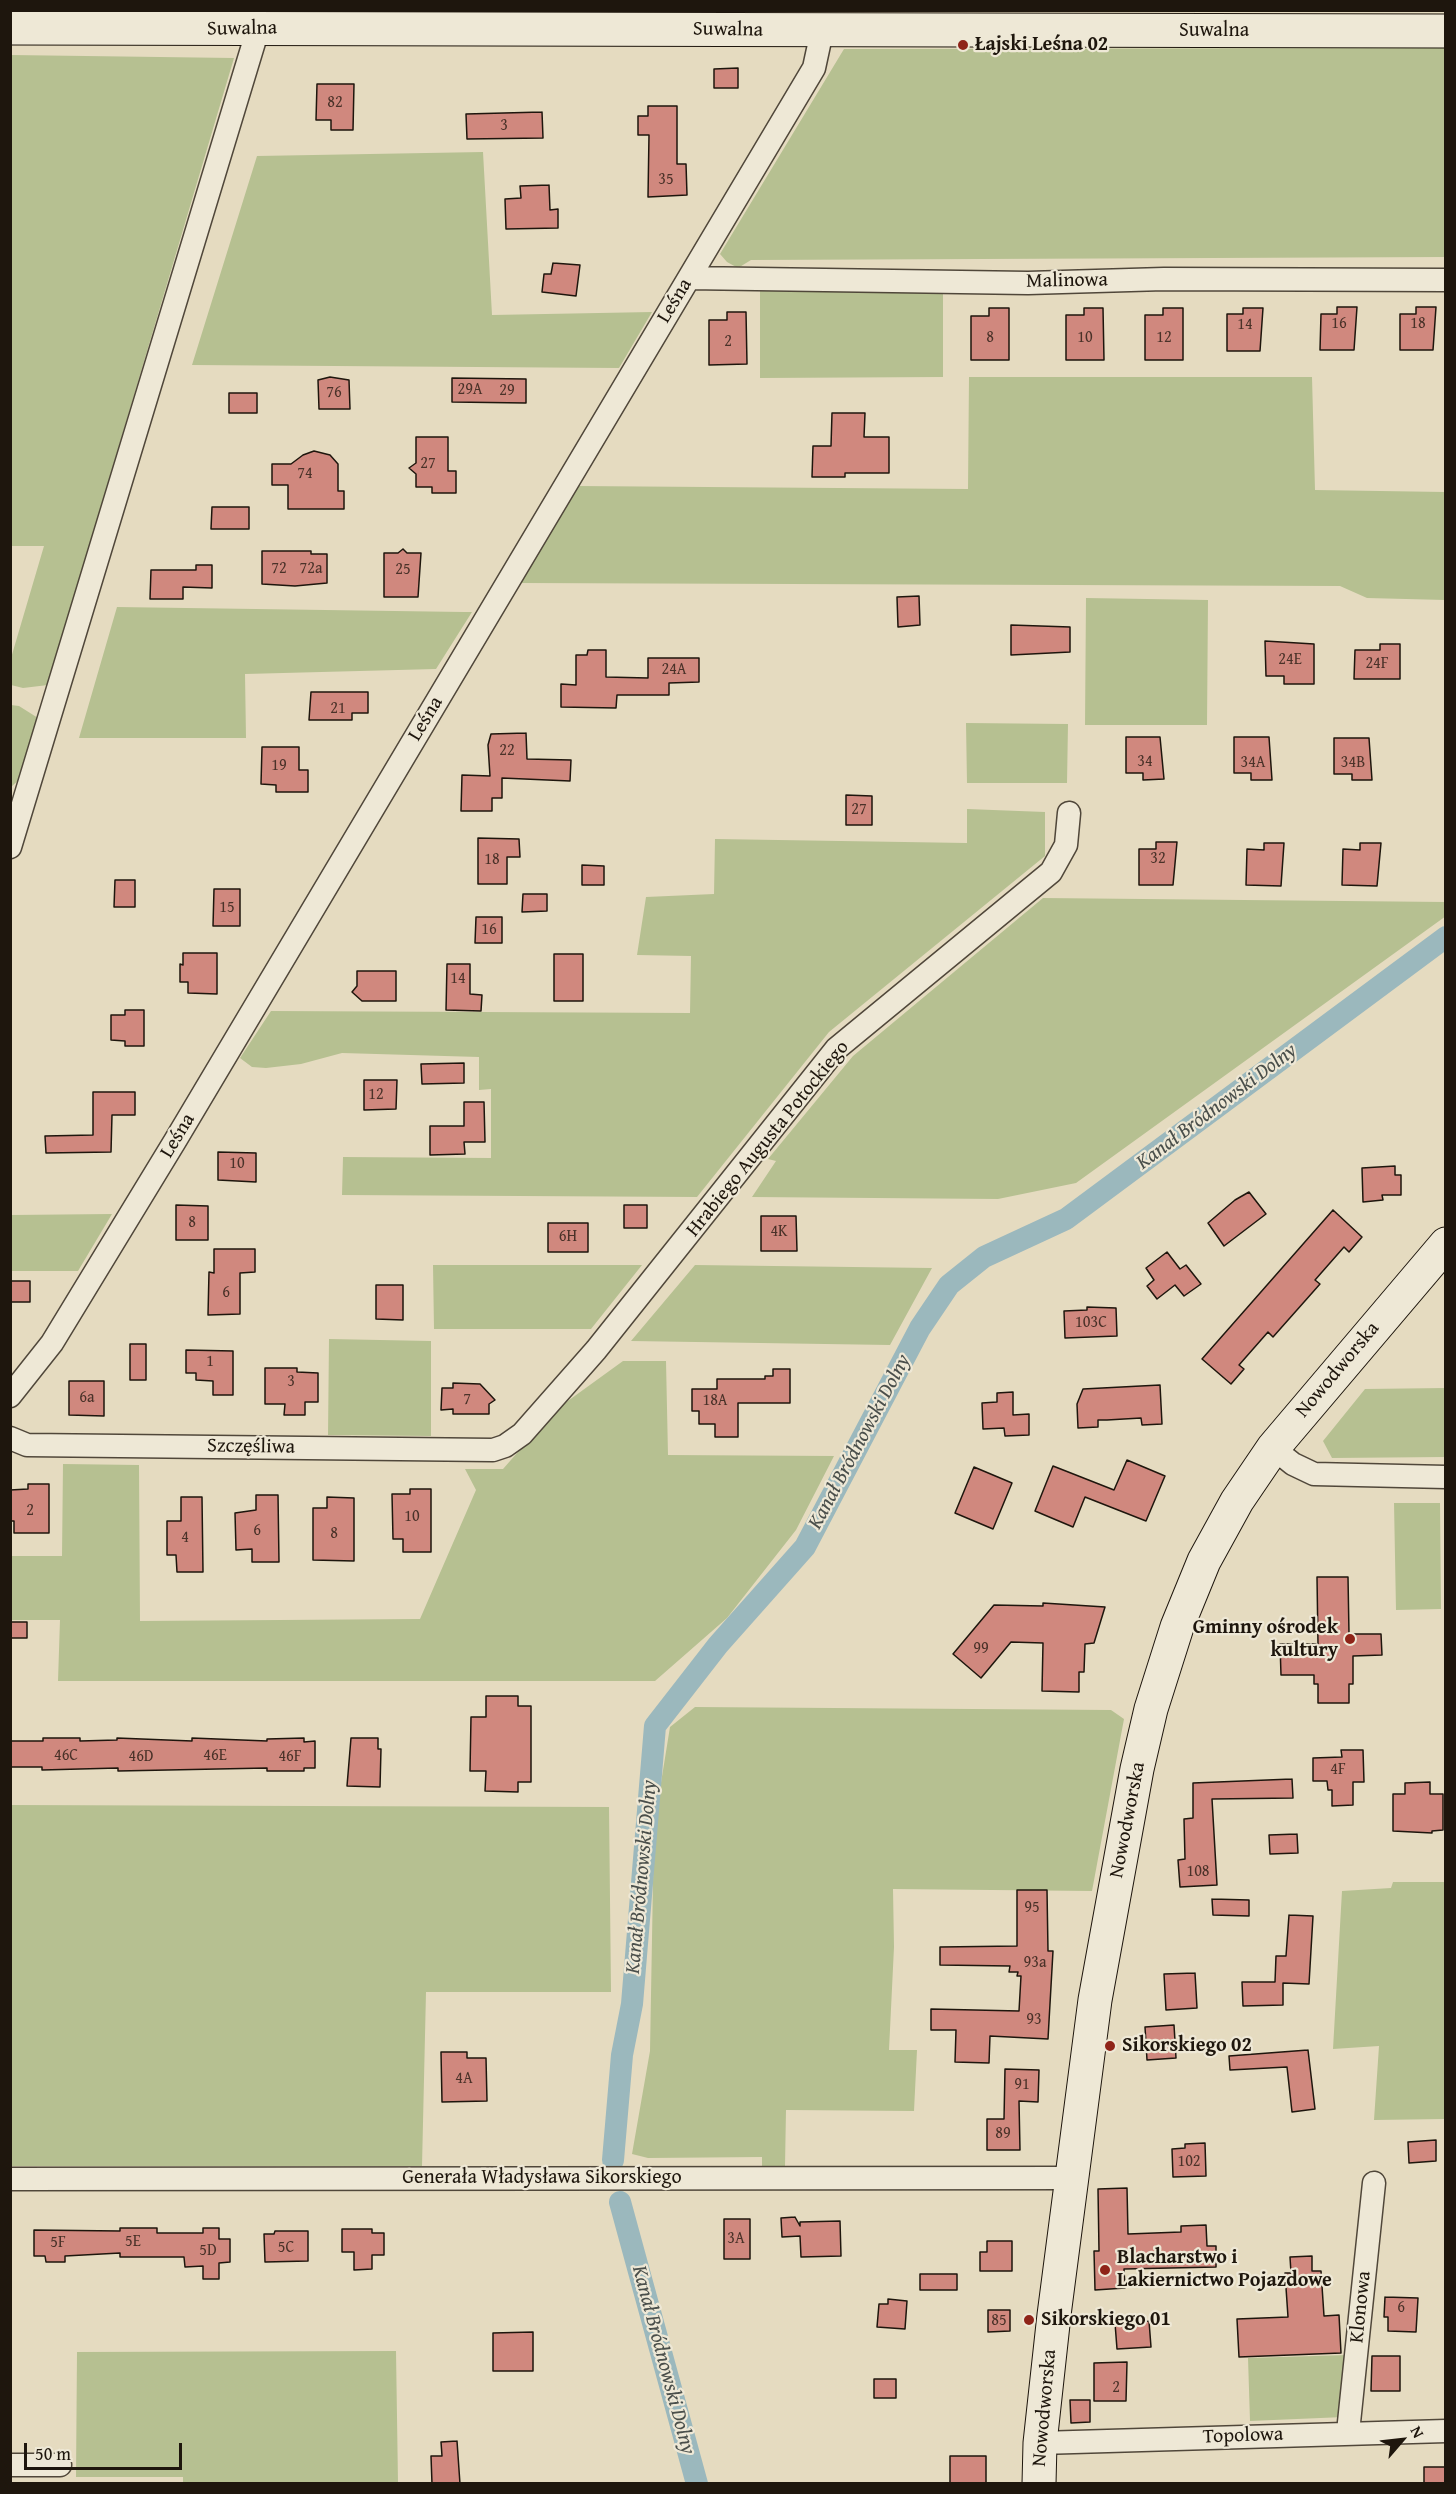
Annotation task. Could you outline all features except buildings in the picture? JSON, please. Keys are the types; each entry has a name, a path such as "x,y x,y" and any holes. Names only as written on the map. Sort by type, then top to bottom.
{"street":[{"name":"Suwalna","path":"10,28 218,20 258,29 593,19 1446,31"},
{"name":"Leśna","path":"10,1396 52,1343 163,1161 814,68 834,24"},
{"path":"10,846 258,29"},
{"name":"Malinowa","path":"689,278 1028,283 1164,279 1446,280"},
{"name":"Hrabiego Augusta Potockiego","path":"493,1450 522,1434 596,1350 836,1049 1051,872 1066,845 1069,813"},
{"name":"Nowodworska","path":"1039,2484 1040,2444 1095,2000 1151,1710 1177,1627 1204,1561 1237,1501 1273,1448 1446,1244"},
{"name":"Szczęśliwa","path":"10,1438 27,1444 493,1450"},
{"path":"1273,1448 1293,1464 1314,1474 1446,1477"},
{"name":"Generała Władysława Sikorskiego","path":"10,2178 1073,2178"},
{"name":"Klonowa","path":"1348,2432 1374,2182"},
{"name":"Topolowa","path":"1040,2444 1348,2432 1446,2431"},
{"path":"10,2465 60,2465"}],"green space":[{"path":"386,10 583,11 580,15 385,17"},
{"path":"1445,48 1445,257 751,260 738,268 727,262 720,254 844,49"},
{"path":"11,55 234,58 48,685 23,688 11,685 11,658 44,546 11,546"},
{"path":"483,152 492,315 652,312 619,368 192,365 257,156"},
{"path":"760,290 943,290 943,377 760,378"},
{"path":"969,377 1312,377 1315,490 1445,492 1445,600 1367,598 1340,586 520,583 577,486 968,489"},
{"path":"1086,598 1208,600 1207,725 1085,725"},
{"path":"117,607 472,612 436,669 245,674 246,738 79,738"},
{"path":"11,705 19,706 38,718 21,778 11,787"},
{"path":"966,723 1068,724 1067,783 967,783"},
{"path":"967,809 1045,812 1045,856 829,1032 697,1197 342,1195 343,1157 491,1158 491,1089 479,1090 479,1057 342,1053 301,1064 266,1068 252,1067 240,1058 271,1011 690,1013 691,956 637,955 646,897 714,894 715,839 967,843"},
{"path":"1043,898 1445,902 1446,916 1076,1183 998,1199 752,1197 776,1161 768,1159 853,1056"},
{"path":"112,1214 78,1271 11,1271 11,1215"},
{"path":"433,1265 642,1265 591,1329 434,1329"},
{"path":"695,1265 932,1268 890,1345 631,1341"},
{"path":"329,1339 431,1341 431,1436 328,1435"},
{"path":"623,1361 666,1361 668,1455 834,1456 796,1530 727,1618 655,1681 58,1681 60,1620 11,1620 10,1556 62,1556 63,1464 139,1465 140,1621 420,1619 476,1490 465,1469 503,1469 554,1411"},
{"path":"1445,1388 1445,1457 1332,1458 1323,1441 1365,1389"},
{"path":"1394,1503 1440,1503 1441,1609 1396,1610"},
{"path":"695,1707 1111,1710 1124,1719 1092,1891 893,1889 894,1947 889,2050 917,2050 914,2111 786,2110 785,2166 762,2166 762,2157 648,2158 632,2154 650,2051 654,1826 670,1727"},
{"path":"11,1805 609,1807 611,1992 426,1992 422,2166 11,2166"},
{"path":"1393,1882 1445,1882 1445,2119 1374,2120 1379,2046 1333,2049 1342,1891 1391,1888"},
{"path":"396,2351 398,2483 183,2484 183,2477 76,2477 77,2352"},
{"path":"1348,2355 1344,2417 1250,2421 1248,2358"}],"waterway":[{"name":"Kanał Bródnowski Dolny","path":"613,2160 622,2055 632,2004 655,1726 718,1645 805,1547 920,1328 949,1285 984,1257 1066,1219 1446,937"},
{"name":"Kanał Bródnowski Dolny","path":"620,2202 697,2484"}],"place":[{"name":"Łajski Leśna 02","path":"963,45"},
{"name":"Gminny ośrodek kultury","path":"1350,1639"},
{"name":"Sikorskiego 02","path":"1110,2046"},
{"name":"Blacharstwo i Lakiernictwo Pojazdowe","path":"1105,2270"},
{"name":"Sikorskiego 01","path":"1029,2320"}]}
